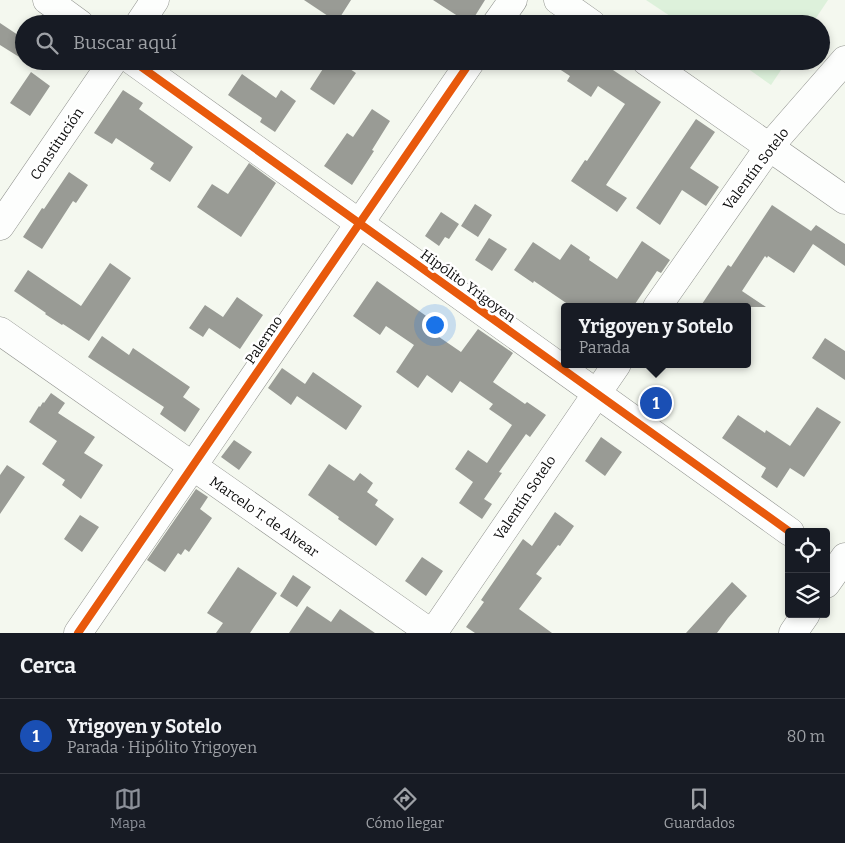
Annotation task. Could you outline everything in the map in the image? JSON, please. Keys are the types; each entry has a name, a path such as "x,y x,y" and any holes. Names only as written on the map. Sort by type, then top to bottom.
{"street":[{"path":"47,0 68,15"},
{"path":"145,15 155,0"},
{"path":"502,15 513,0"},
{"path":"558,0 579,15"},
{"name":"Valentín Sotelo","path":"660,303 769,147 845,60"},
{"name":"Constitución","path":"0,226 107,70"},
{"name":"Hipólito Yrigoyen","path":"146,70 785,528"},
{"name":"Palermo","path":"78,633 465,70"},
{"path":"659,70 845,200"},
{"name":"Marcelo T. de Alvear","path":"0,331 432,633"},
{"name":"Valentín Sotelo","path":"432,633 614,368"},
{"path":"793,633 803,618"}],"green space":[{"path":"646,0 828,0 818,15 668,15"},
{"path":"750,70 781,70 771,85"}],"building":[{"path":"304,0 351,0 341,15 326,15"},
{"path":"433,0 485,0 476,15 456,15"},
{"path":"0,23 15,33 15,54 0,45"},
{"path":"322,70 352,70 356,73 334,105 310,89"},
{"path":"561,70 613,70 661,102 606,185 627,198 617,212 571,181 585,160 587,161 625,104 598,86 591,97 567,81 570,76"},
{"path":"31,72 50,86 30,116 10,103"},
{"path":"242,74 276,98 281,90 296,101 275,132 260,122 262,118 228,95"},
{"path":"123,90 143,103 139,109 193,147 170,182 150,169 154,163 116,138 112,144 94,133"},
{"path":"372,109 390,121 372,150 374,151 352,185 324,166 347,133 353,137"},
{"path":"696,119 715,132 690,168 719,187 706,206 682,190 660,225 636,208"},
{"path":"249,163 276,183 241,237 197,207 212,184 228,194"},
{"path":"69,172 88,185 76,203 73,201 42,249 23,237"},
{"path":"475,204 492,215 478,237 461,226"},
{"path":"772,205 811,231 816,225 845,244 845,266 813,244 794,273 768,256 767,258 765,256 742,291 766,307 751,307 751,303 703,303 728,265 731,267"},
{"path":"441,212 459,224 449,239 445,237 439,246 425,236"},
{"path":"489,238 507,249 492,271 475,260"},
{"path":"642,241 670,260 661,273 657,271 636,303 566,303 514,270 533,242 560,260 571,244 590,257 589,260 617,279"},
{"path":"110,263 131,278 89,341 45,314 14,291 28,270 81,306"},
{"path":"377,281 429,318 423,326 461,352 478,329 513,353 493,382 525,404 527,402 546,415 530,437 526,434 499,472 502,473 484,499 492,504 482,519 459,503 473,482 455,469 468,450 487,463 512,425 489,409 493,404 460,381 452,393 427,375 418,388 396,372 414,345 386,326 380,335 353,316"},
{"path":"237,297 263,315 240,349 209,328 203,337 189,328 205,305 223,317"},
{"path":"102,336 129,355 133,348 190,387 183,397 200,409 185,432 160,414 164,407 88,357"},
{"path":"825,338 845,351 845,380 812,358"},
{"path":"282,368 305,384 291,405 268,388"},
{"path":"313,372 362,406 346,430 297,396"},
{"path":"51,393 65,403 58,413 95,437 84,453 103,465 81,499 62,485 65,480 42,464 57,441 29,422 39,406 44,403"},
{"path":"817,407 841,422 804,477 790,468 777,488 761,477 766,468 722,438 738,415 765,433 766,430 790,446"},
{"path":"601,437 622,452 605,476 585,461"},
{"path":"234,440 252,452 239,470 221,457"},
{"path":"329,464 354,481 360,473 373,483 367,492 378,500 375,505 394,519 376,546 308,495"},
{"path":"7,465 25,477 0,514 0,475"},
{"path":"196,489 208,497 200,509 212,518 189,552 185,549 181,555 178,553 165,572 147,560"},
{"path":"555,512 574,526 536,574 542,578 519,609 552,633 475,633 466,627 484,602 481,600 523,539 532,546"},
{"path":"80,515 99,527 82,552 64,539"},
{"path":"422,557 443,571 426,596 405,581"},
{"path":"238,567 277,593 250,633 216,633 223,623 207,613"},
{"path":"293,575 311,587 297,607 280,596"},
{"path":"732,582 747,596 717,633 686,633"},
{"path":"307,606 331,622 340,609 375,633 289,633"}],"cycle path":[{"path":"146,70 561,368"},
{"path":"78,633 465,70"},
{"path":"561,368 785,528"}],"place":[{"name":"Yrigoyen y Sotelo","path":"656,403"}]}
